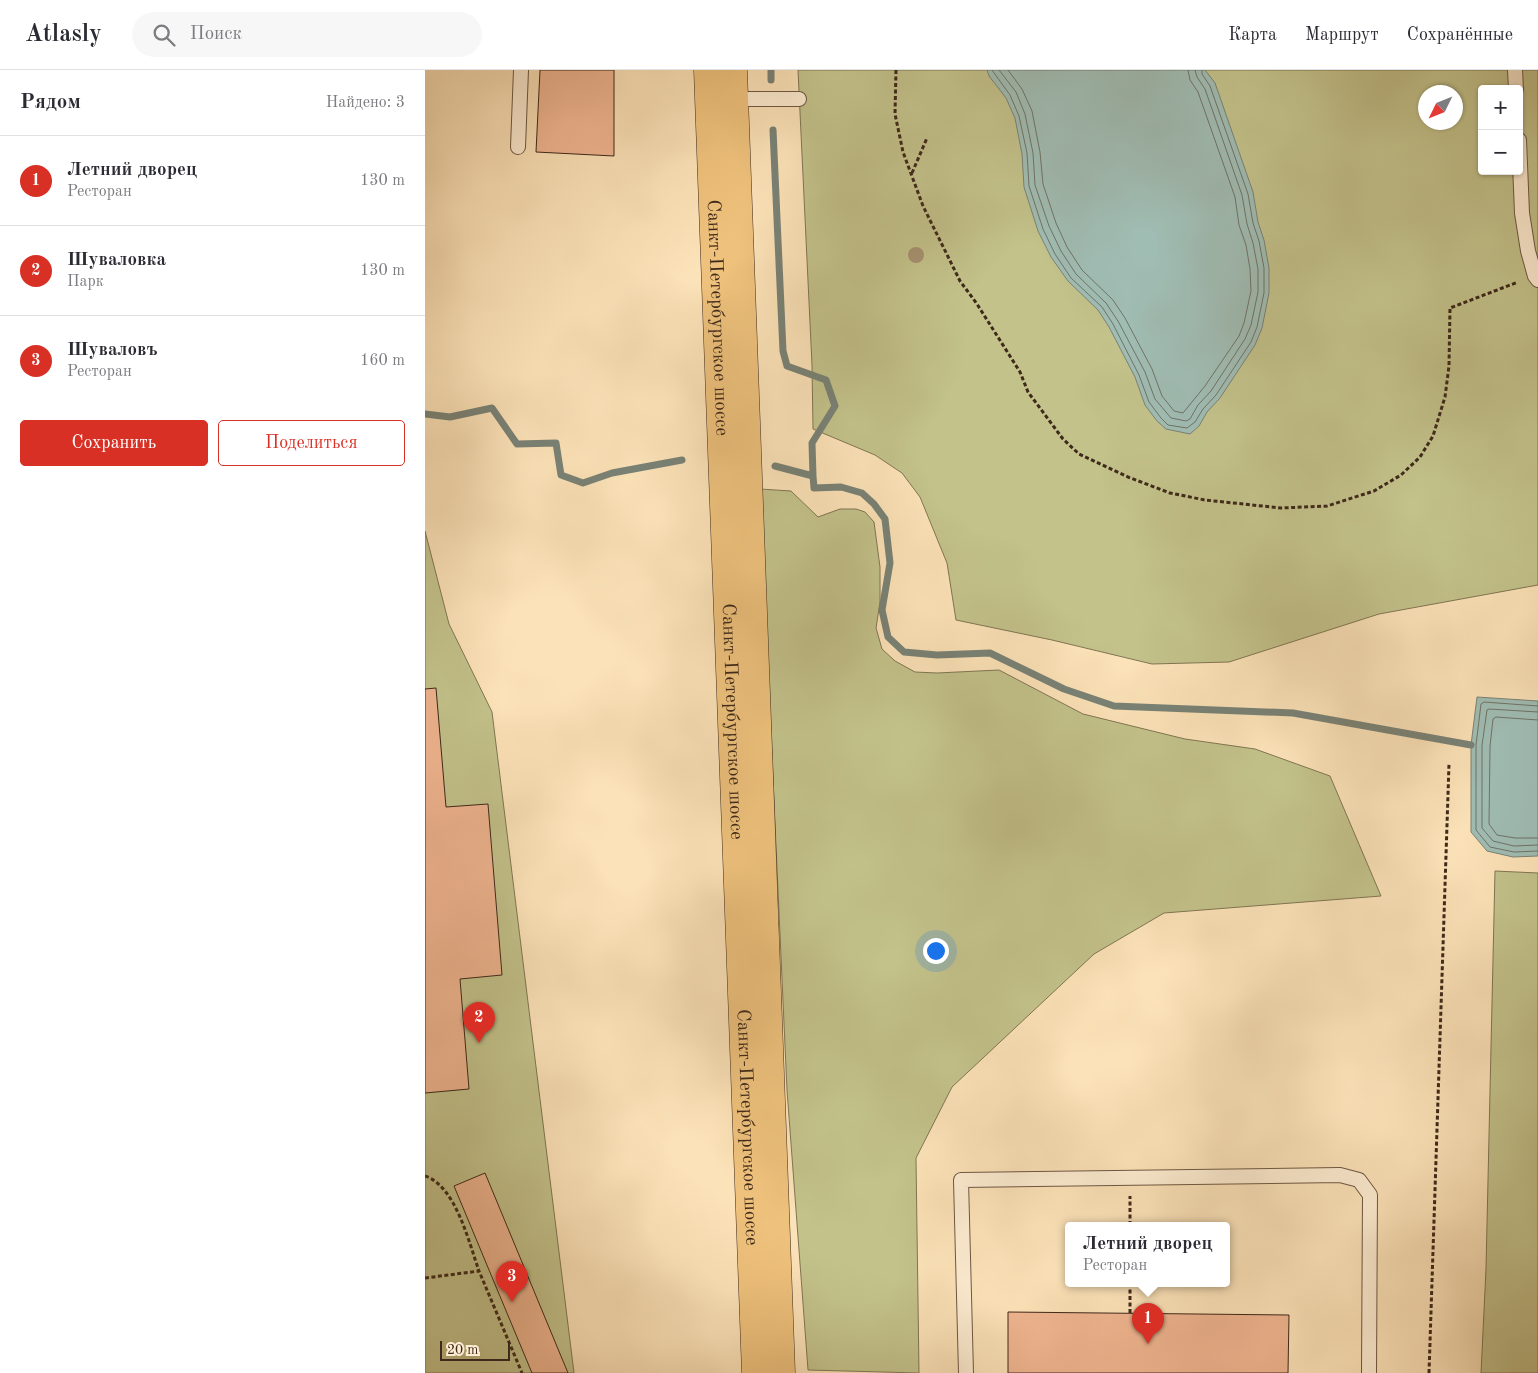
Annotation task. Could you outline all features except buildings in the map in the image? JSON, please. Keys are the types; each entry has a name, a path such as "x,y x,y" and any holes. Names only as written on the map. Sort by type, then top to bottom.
{"main road":[{"name":"Санкт-Петербургское шоссе","path":"707,70 756,1373"},
{"name":"Санкт-Петербургское шоссе","path":"733,70 781,1373"}],"lane":[{"path":"517,147 521,70"},
{"path":"1515,70 1516,85"},
{"path":"735,99 799,99"},
{"path":"1520,175 1522,213 1536,278"},
{"path":"966,1373 961,1180 1340,1175 1359,1180 1370,1195 1369,1373"}],"path":[{"path":"896,70 895,114 903,152 923,206 960,281 977,304 1020,372 1028,392 1063,439 1079,454 1128,477 1170,493 1205,500 1281,508 1327,506 1374,490 1401,475 1420,458 1433,436 1445,397 1449,366 1450,308 1536,278"},
{"path":"912,174 927,138"},
{"path":"1429,1373 1449,764"},
{"path":"425,1176 433,1178 451,1198 521,1373"},
{"path":"1130,1211 1130,1222"},
{"path":"425,1278 479,1272"},
{"path":"1130,1287 1130,1313"}],"shaded area":[{"path":"798,70 1538,70 1538,585 1379,614 1229,662 1152,664 1052,640 956,620 947,563 920,497 902,473 875,455 813,429 812,365"},
{"path":"760,489 791,491 818,517 840,509 856,509 865,512 874,522 880,567 880,602 876,628 882,649 895,661 915,672 937,673 999,670 1083,714 1185,739 1255,749 1330,776 1381,896 1164,913 1094,954 952,1087 916,1158 919,1373 808,1370 787,1090"},
{"path":"425,531 449,624 492,712 574,1373 425,1373"},
{"path":"1495,871 1538,873 1538,1373 1481,1373 1486,1269"}],"water":[{"path":"987,70 1205,70 1215,83 1253,192 1269,268 1269,293 1262,328 1255,345 1220,398 1207,412 1199,426 1190,434 1166,429 1157,421 1145,405 1135,377 1109,327 1098,310 1068,281 1051,257 1038,231 1024,187 1022,154 1015,118 1006,98 989,76"},
{"path":"1477,697 1538,701 1538,856 1513,857 1487,851 1471,832 1471,745"}],"waterway":[{"path":"771,70 771,80"},
{"path":"773,130 783,351 787,366 826,380 835,406 812,443 813,476"},
{"path":"425,414 450,417 492,408 517,444 556,443 561,475 583,483 612,473 682,460"},
{"path":"775,466 813,476 814,488 841,487 862,493 874,504 885,519 890,563 882,610 888,637 904,652 937,655 990,653 1064,689 1114,706 1293,713 1471,745"}],"place":[{"name":"Шуваловка","path":"479,1043"},
{"name":"Шуваловъ","path":"512,1302"},
{"name":"Летний дворец","path":"1148,1344"}]}
